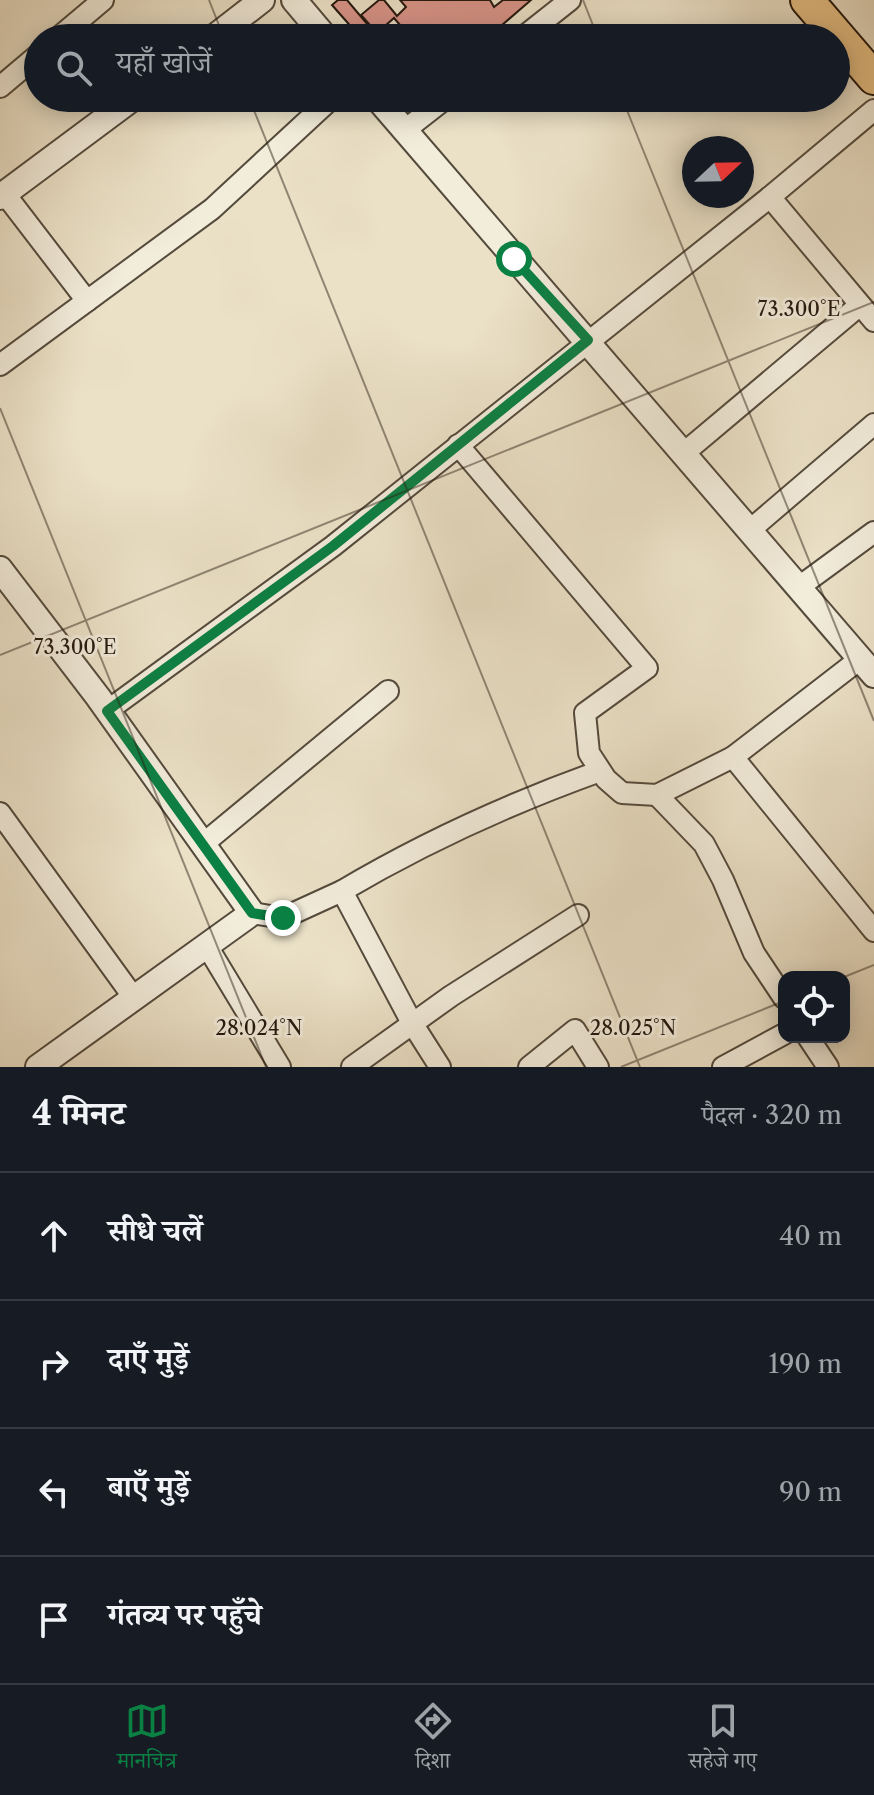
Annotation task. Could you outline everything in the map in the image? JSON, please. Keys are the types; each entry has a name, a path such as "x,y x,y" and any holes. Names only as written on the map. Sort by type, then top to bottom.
{"main road":[{"path":"807,0 828,24"},
{"path":"834,0 874,47"},
{"path":"850,50 874,78"}],"street":[{"path":"75,24 103,0"},
{"path":"231,24 262,0"},
{"path":"294,0 314,24"},
{"path":"540,24 570,0"},
{"path":"0,87 24,67"},
{"path":"107,711 333,546 770,197 874,110"},
{"path":"87,301 2,196 114,112"},
{"path":"0,365 212,209 317,112"},
{"path":"389,112 867,667 733,757 657,795 622,793 600,771 589,753 585,713 647,668 458,445"},
{"path":"405,130 428,112"},
{"path":"770,197 874,321"},
{"path":"684,453 860,305"},
{"path":"750,530 874,424"},
{"path":"799,587 874,532"},
{"path":"0,569 107,711 252,913"},
{"path":"203,844 388,691"},
{"path":"733,757 874,931"},
{"path":"38,1067 252,913 283,918 342,891 396,859 549,789 600,771"},
{"path":"657,795 704,844 754,953 778,989"},
{"path":"0,813 134,998"},
{"path":"342,891 412,1023 440,1067"},
{"path":"352,1067 412,1023 578,915"},
{"path":"207,946 280,1067"},
{"path":"529,1067 575,1030 598,1067"},
{"path":"723,1067 778,1037"},
{"path":"812,1043 828,1067"}],"building":[{"path":"338,0 347,0 367,24 349,24 332,5"},
{"path":"379,0 384,0 397,16 406,7 400,0 490,0 494,7 503,0 531,0 503,24 399,24 394,18 387,24 369,24 361,15"}],"route":[{"path":"283,918 252,913 107,711 333,546 588,340 514,259"}]}
